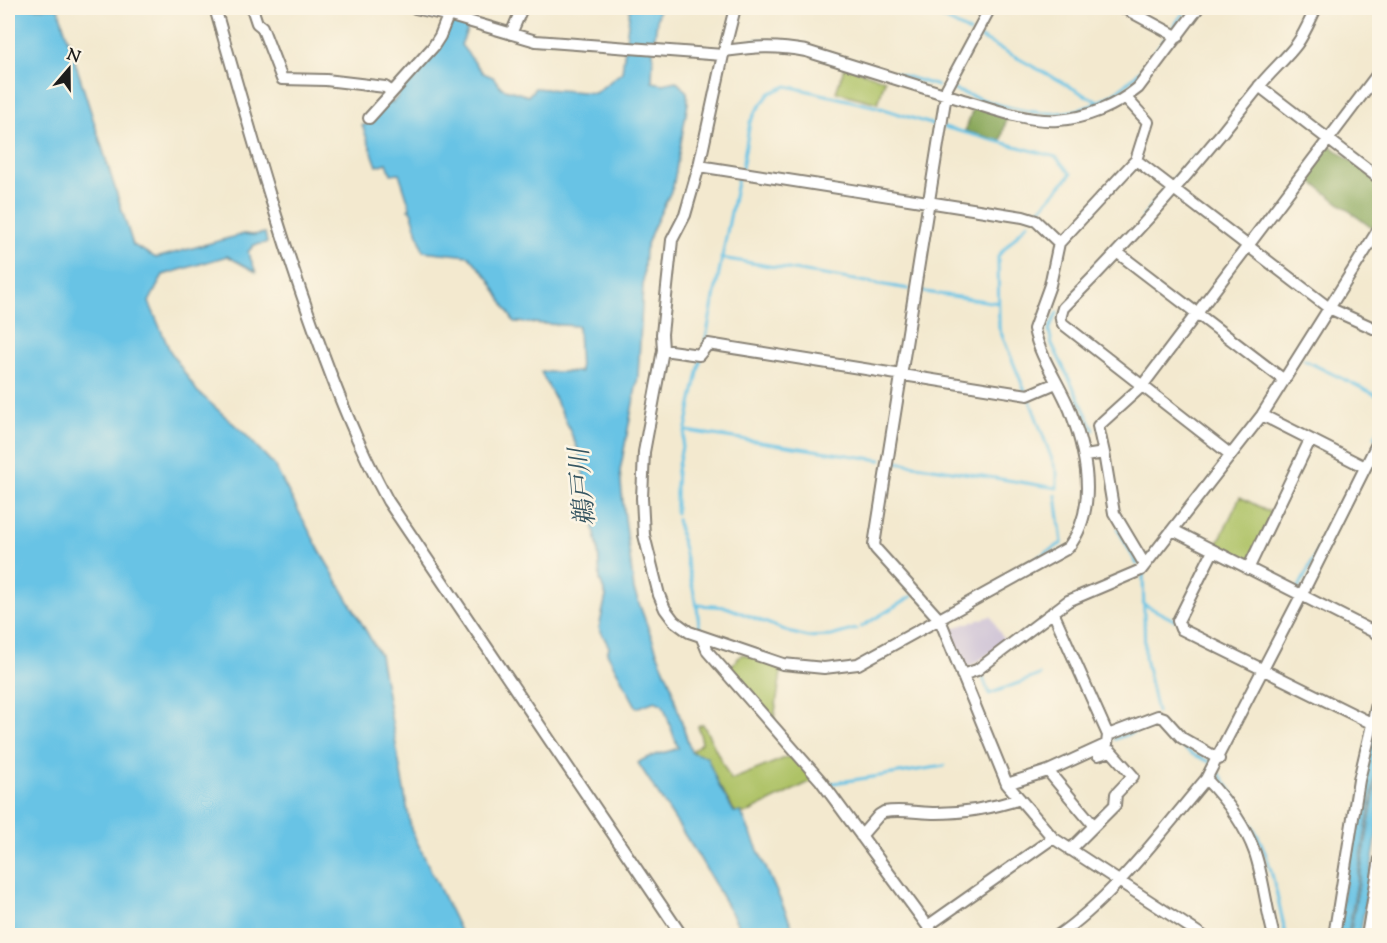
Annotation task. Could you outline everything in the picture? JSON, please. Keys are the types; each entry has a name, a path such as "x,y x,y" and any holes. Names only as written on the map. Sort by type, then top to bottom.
{"street":[{"path":"215,8 272,204 305,304 364,459 388,501 682,936"},
{"path":"252,8 257,23 262,27 282,79 326,80 385,87 392,92"},
{"path":"415,8 450,13 468,21 536,41 655,51 723,53 767,46 784,47 806,51 998,110 1033,118 1057,120 1080,117 1126,98 1138,88 1198,8"},
{"path":"511,34 522,8"},
{"path":"735,8 699,166 685,215 672,240 662,334 663,350 644,452 642,498 644,535 665,609 675,621 689,632 702,638 783,664 824,668 858,664 1068,548 1074,540 1084,517 1088,500 1085,456 1070,409 1034,329 1050,285 1059,243 1136,160 1148,123 1126,98"},
{"path":"990,8 947,88 874,545 940,620 1007,784 1053,838 1200,935"},
{"path":"1124,8 1178,37"},
{"path":"1231,455 1062,324 1060,320 1064,308 1118,254 1296,45 1316,8"},
{"path":"369,118 433,47 450,13"},
{"path":"1145,566 1114,513 1098,426 1142,386 1380,71"},
{"path":"1259,86 1380,179"},
{"path":"1136,160 1329,308 1380,331"},
{"path":"699,166 1031,219 1059,243"},
{"path":"962,675 977,670 1068,601 1142,570 1262,415 1380,227"},
{"path":"1118,254 1284,380"},
{"path":"663,350 699,355 708,344 1028,395 1056,382"},
{"path":"1262,415 1365,467"},
{"path":"1057,936 1076,923 1119,881 1206,779 1219,759 1380,438"},
{"path":"1248,569 1310,440"},
{"path":"1085,456 1104,453"},
{"path":"1173,530 1380,635"},
{"path":"1213,551 1178,621 1181,629 1371,723"},
{"path":"1051,770 1107,744 1108,735 1053,612"},
{"path":"702,638 708,652 821,781 935,936"},
{"path":"1334,936 1359,780 1380,691"},
{"path":"1108,735 1161,716 1182,738 1219,759"},
{"path":"1007,784 1111,751 1133,776 1116,794 1115,805 1070,850"},
{"path":"1051,770 1094,826"},
{"path":"1206,779 1226,800 1245,831 1255,854 1274,936"},
{"path":"861,836 884,812 970,811 993,808 1020,799"},
{"path":"929,925 1053,838"},
{"path":"1367,936 1380,859"}],"shaded area":[{"path":"991,616 1005,642 970,667 963,665 949,629"}],"green space":[{"path":"845,66 885,80 878,103 836,92"},
{"path":"974,106 1007,116 1001,141 965,131"},
{"path":"1326,145 1331,146 1379,182 1379,219 1373,229 1304,176"},
{"path":"1240,497 1272,513 1249,562 1243,563 1215,549"},
{"path":"742,654 782,666 774,719 728,669"},
{"path":"703,724 731,780 795,754 816,779 747,813 735,812 719,786 691,752 702,742 698,726"},
{"path":"1379,885 1379,935 1372,935"}],"water":[{"path":"8,8 58,8 133,245 156,258 244,234 265,233 267,243 254,245 248,252 256,272 227,256 163,275 149,302 170,351 197,391 246,435 274,465 321,553 380,655 411,829 462,935 8,935"},
{"path":"460,8 467,8 467,30 461,45 483,73 493,77 502,88 528,96 535,88 595,93 622,72 630,8 662,8 658,11 652,82 663,84 676,81 687,92 688,103 673,187 645,250 638,377 620,471 634,590 672,687 691,752 707,757 719,786 734,812 741,812 796,935 744,935 699,857 638,763 678,748 663,705 655,701 637,708 607,653 609,647 599,628 606,596 600,580 598,549 579,452 541,372 580,372 578,326 514,322 489,279 469,256 423,251 411,210 408,209 410,207 399,173 391,174 387,163 377,166 362,125 365,125 387,101 392,103 399,95 398,91 404,87 442,41"},
{"path":"1379,706 1379,753 1348,935 1336,936 1370,744"},
{"path":"1379,765 1379,822 1360,935 1350,935"}],"waterway":[{"path":"923,8 970,32"},
{"path":"1174,26 1187,8"},
{"path":"1293,40 1301,28"},
{"path":"981,38 1098,102"},
{"path":"954,90 1027,111 1049,113 1071,111 1093,105 1115,93 1141,70 1165,38"},
{"path":"737,44 762,40 801,45"},
{"path":"1258,79 1289,46"},
{"path":"894,73 938,86"},
{"path":"742,168 750,122 756,111 770,93 787,86 877,107 934,125"},
{"path":"1245,96 1251,88"},
{"path":"944,127 1056,157 1071,174 1034,216"},
{"path":"1173,180 1196,155"},
{"path":"705,343 738,177"},
{"path":"1143,217 1166,188"},
{"path":"1025,391 999,328 998,256 1028,223"},
{"path":"721,258 909,289"},
{"path":"919,291 998,303"},
{"path":"1057,313 1049,330 1052,344 1094,430"},
{"path":"676,513 677,470 701,358"},
{"path":"1304,360 1380,397"},
{"path":"890,461 1057,488 1057,473 1029,398"},
{"path":"1375,437 1380,428"},
{"path":"687,431 881,460"},
{"path":"1010,574 1062,543 1056,495"},
{"path":"677,519 697,607 700,632"},
{"path":"1118,529 1137,564"},
{"path":"1298,589 1324,539"},
{"path":"1143,573 1145,658 1157,712"},
{"path":"919,592 921,591 942,614"},
{"path":"861,627 912,596"},
{"path":"1143,604 1174,620"},
{"path":"697,607 699,605 726,607 808,637 831,636 856,629"},
{"path":"982,675 989,694 1040,675"},
{"path":"1115,739 1159,722 1175,742 1192,754 1210,762"},
{"path":"827,784 944,766"},
{"path":"1219,773 1248,817 1262,845 1273,878 1286,936"}],"water label":[{"name":"鵜戸川","path":"584,487"}]}
